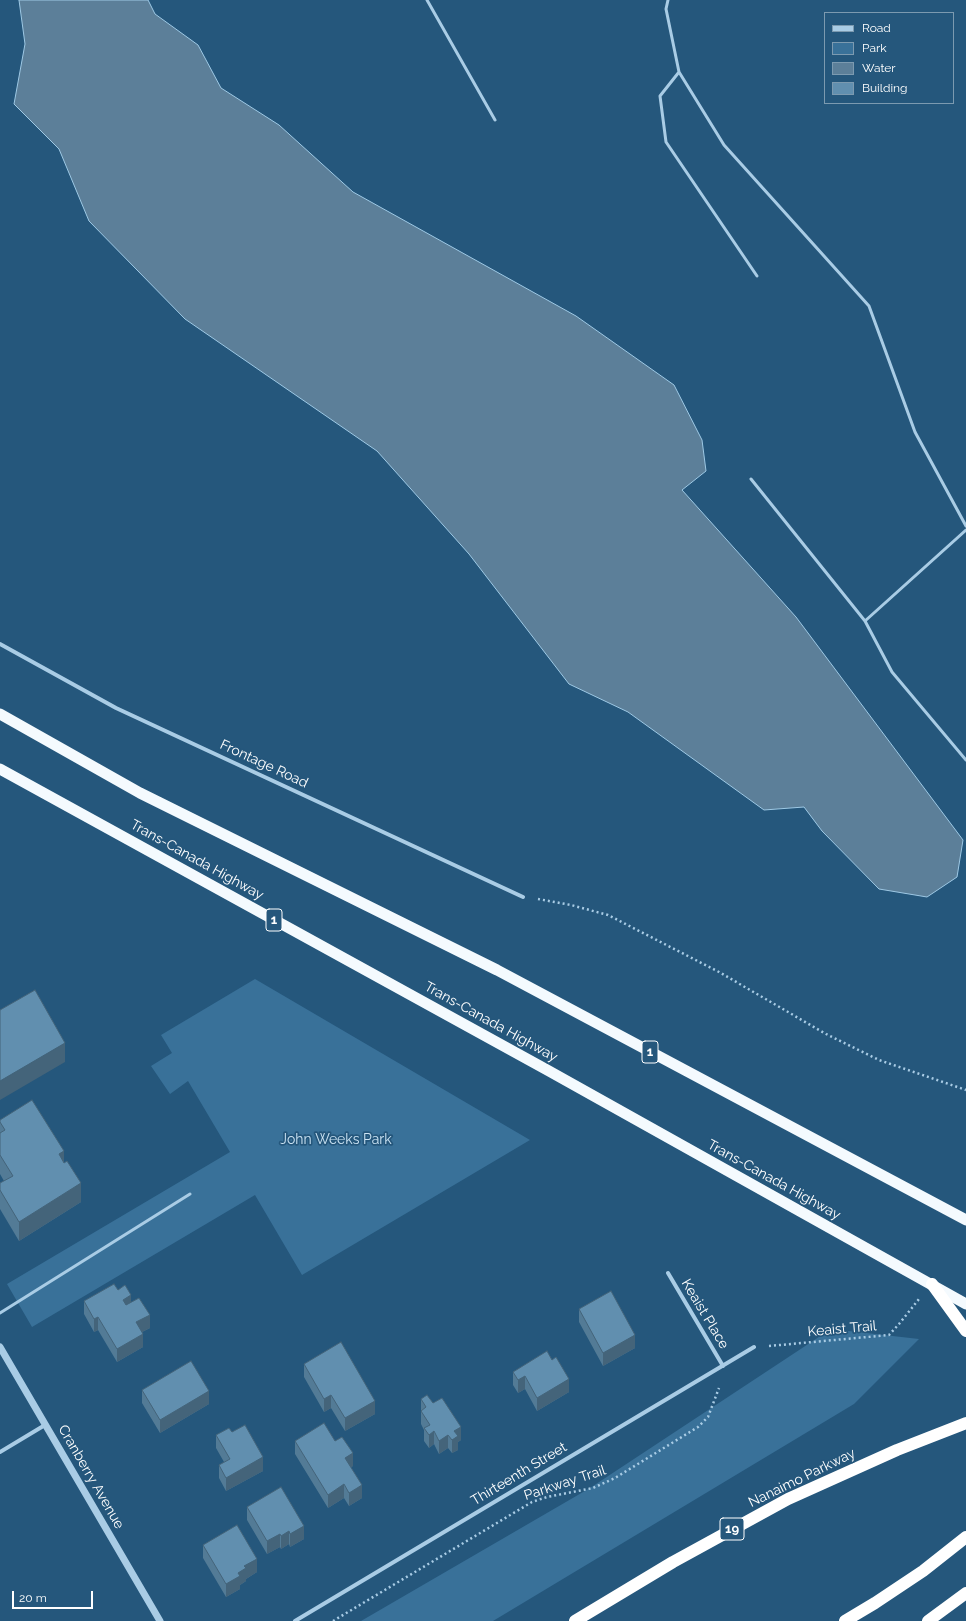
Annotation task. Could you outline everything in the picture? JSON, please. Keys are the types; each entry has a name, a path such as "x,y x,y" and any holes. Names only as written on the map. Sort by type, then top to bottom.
{"highway":[{"name":"1","path":"0,714 140,793 497,970 966,1220"},
{"name":"Trans-Canada Highway","path":"0,769 966,1304"},
{"path":"932,1284 966,1331"},
{"name":"Nanaimo Parkway","path":"575,1621 673,1562 788,1499 897,1450 966,1423"},
{"path":"845,1621 923,1571 966,1537"},
{"path":"928,1621 966,1593"}],"street":[{"name":"Frontage Road","path":"0,644 116,708 523,897"},
{"name":"Keaist Place","path":"668,1273 723,1366"},
{"name":"Cranberry Avenue","path":"0,1347 160,1621"},
{"name":"Thirteenth Street","path":"295,1621 754,1347"},
{"path":"0,1452 45,1425"}],"lane":[{"path":"427,0 495,120"},
{"path":"668,0 666,9 679,72 724,145 869,306 915,432 966,526"},
{"path":"679,72 660,96 666,142 757,276"},
{"path":"751,479 865,621 892,672 966,760"},
{"path":"865,621 966,530"},
{"path":"0,1313 190,1194"}],"path":[{"path":"523,897 571,905 608,915 718,972 826,1034 872,1057 966,1090"},
{"name":"Keaist Trail","path":"754,1347 889,1335 900,1324 932,1284"},
{"name":"Parkway Trail","path":"333,1621 532,1502 547,1497 593,1488 614,1478 698,1427 708,1417 721,1384"}],"green space":[{"name":"John Weeks Park","path":"255,979 530,1140 302,1275 255,1195 32,1327 7,1284 230,1152 188,1081 170,1094 151,1066 172,1053 161,1035"},
{"path":"831,1329 919,1339 854,1404 493,1621 361,1621 590,1488"}],"water":[{"path":"19,0 148,0 155,14 198,45 221,88 279,125 353,192 576,316 674,385 702,440 706,471 682,490 796,617 963,840 957,877 927,897 879,889 822,831 804,807 764,810 628,712 569,684 469,554 377,451 185,319 89,221 59,149 14,104 25,44"}],"building":[{"path":"35,990 65,1043 0,1081 0,1010"},
{"path":"32,1100 64,1151 59,1154 64,1163 67,1161 81,1183 19,1222 0,1190 0,1183 13,1176 0,1155 0,1133 5,1130 0,1120"},
{"path":"114,1284 118,1290 125,1285 131,1295 123,1300 126,1305 139,1298 150,1315 136,1322 143,1334 117,1349 98,1317 94,1319 84,1301"},
{"path":"611,1291 635,1335 603,1353 579,1309"},
{"path":"341,1342 375,1401 345,1418 331,1395 324,1399 304,1364"},
{"path":"547,1351 552,1360 556,1357 569,1379 537,1398 525,1376 518,1380 513,1372"},
{"path":"191,1361 209,1391 160,1420 142,1390"},
{"path":"427,1395 433,1403 442,1398 461,1427 454,1431 458,1436 452,1440 448,1435 439,1441 434,1431 429,1435 424,1428 430,1425 421,1411 426,1407 421,1399"},
{"path":"324,1423 335,1441 342,1437 353,1453 345,1458 362,1485 349,1493 344,1484 328,1495 295,1441"},
{"path":"245,1425 263,1457 226,1478 219,1465 230,1459 216,1435 229,1428 232,1432"},
{"path":"281,1487 304,1526 290,1534 289,1531 281,1536 280,1534 267,1541 247,1507"},
{"path":"237,1525 257,1559 244,1566 246,1568 238,1573 240,1576 226,1584 203,1545"}]}
